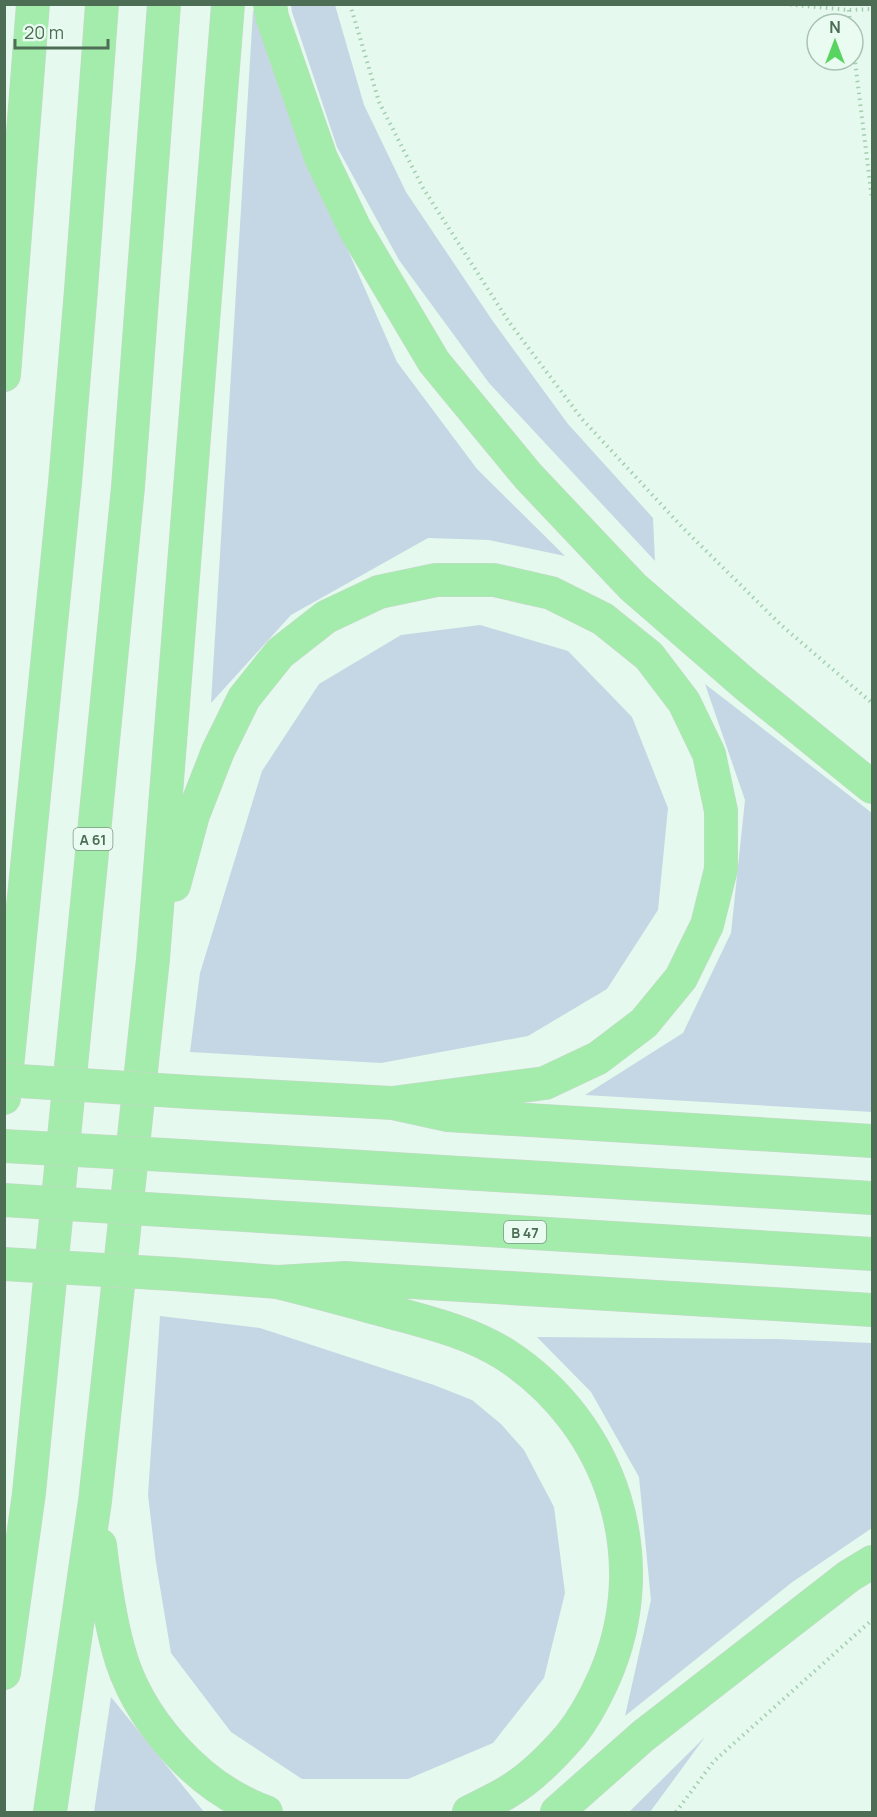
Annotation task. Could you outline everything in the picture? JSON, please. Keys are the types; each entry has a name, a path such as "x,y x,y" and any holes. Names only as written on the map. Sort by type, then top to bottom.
{"highway":[{"path":"4,375 33,4"},
{"path":"4,1098 66,472 102,4"},
{"name":"A 61","path":"4,1673 29,1493 128,487 164,4"},
{"path":"50,1812 95,1501 153,959 228,4"},
{"path":"270,4 272,18 321,158 355,229 434,362 528,476 633,588 746,685 873,787"},
{"path":"153,959 193,815 218,750 244,698 280,653 326,617 379,592 436,580 494,580 551,593 603,619 649,656 684,702 709,754 722,811 721,869 707,926 681,978 674,987 644,1023 598,1058 545,1083 392,1103"},
{"path":"4,1080 392,1103 447,1115 873,1141"},
{"path":"4,1146 873,1197"},
{"name":"B 47","path":"4,1200 873,1254"},
{"path":"4,1264 277,1282 345,1278 873,1310"},
{"path":"277,1282 435,1324 466,1335 505,1354 540,1381 570,1412 594,1448 612,1488 623,1530 627,1573 623,1616 613,1658 595,1698 571,1735 541,1766 507,1793 470,1812"},
{"path":"95,1501 103,1571 118,1650 134,1690 157,1727 185,1760 219,1788 256,1809 266,1812"},
{"path":"557,1812 643,1736 840,1583 873,1562"}],"path":[{"path":"350,4 379,102 423,188 509,322 582,419 683,528 781,625 873,703"},
{"path":"784,4 849,10 873,9"},
{"path":"857,72 873,199"},
{"path":"676,1812 714,1761 873,1620"}],"shaded area":[{"path":"291,5 335,5 364,105 406,192 492,320 568,424 653,518 655,561 489,383 399,260 337,147"},
{"path":"258,9 329,207 397,362 477,469 565,556 489,540 428,538 291,615 211,703 253,11"},
{"path":"480,625 568,651 632,717 668,808 658,910 607,989 528,1036 381,1063 190,1052 200,973 262,771 319,684 401,635"},
{"path":"705,684 872,813 872,1112 585,1095 683,1033 731,933 745,800"},
{"path":"160,1316 260,1328 434,1385 472,1400 501,1424 524,1450 554,1507 565,1593 544,1678 493,1743 408,1779 302,1779 231,1732 171,1653 156,1563 148,1495"},
{"path":"537,1337 776,1339 872,1343 872,1528 791,1583 625,1716 651,1600 639,1477 591,1392"},
{"path":"111,1697 204,1812 94,1812"},
{"path":"705,1737 650,1812 629,1812"}]}
